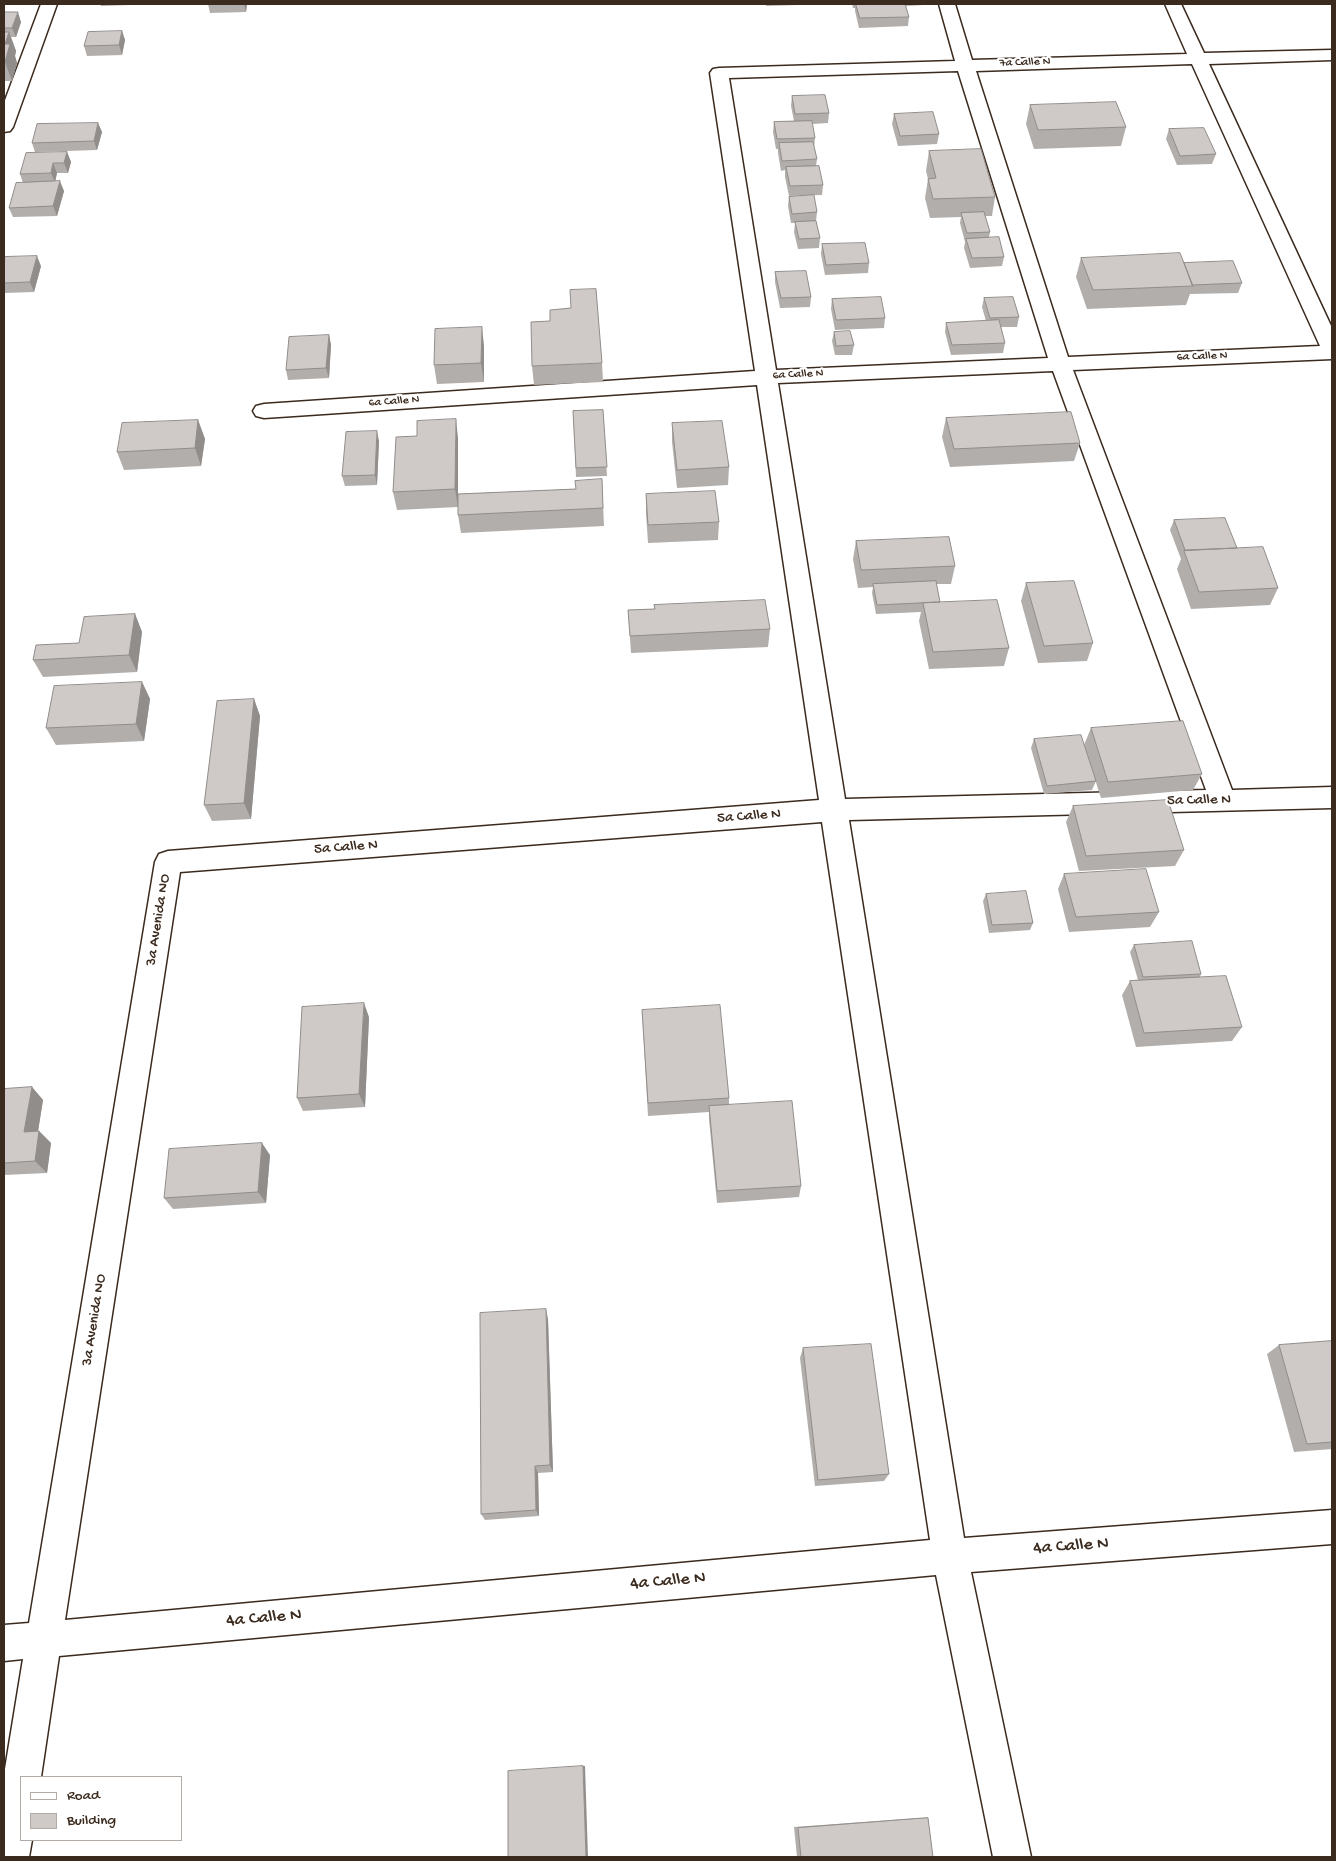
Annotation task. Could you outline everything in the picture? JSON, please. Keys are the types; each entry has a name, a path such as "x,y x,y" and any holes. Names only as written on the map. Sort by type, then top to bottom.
{"street":[{"path":"4,127 49,4"},
{"path":"946,4 1060,363 1223,801"},
{"path":"1173,4 1332,351"},
{"name":"7a Calle N","path":"766,377 719,73 1332,55"},
{"name":"6a Calle N","path":"264,411 766,377 1332,351"},
{"path":"766,377 950,1556 1012,1857"},
{"name":"5a Calle N","path":"168,862 834,810 1332,798"},
{"name":"3a Avenida NO","path":"22,1776 168,862"},
{"name":"4a Calle N","path":"4,1643 950,1556 1332,1528"},
{"path":"10,1857 20,1791"}],"building":[{"path":"856,4 905,4 909,17 860,18"},
{"path":"4,12 18,12 12,28 4,28"},
{"path":"122,31 119,45 84,46 88,32"},
{"path":"4,32 9,32 5,44 10,44 5,62 4,62"},
{"path":"825,95 829,113 795,114 792,96"},
{"path":"1116,102 1126,127 1038,130 1030,105"},
{"path":"933,112 939,134 900,136 894,114"},
{"path":"812,121 815,138 777,139 774,122"},
{"path":"98,123 94,141 32,143 37,124"},
{"path":"1204,128 1216,154 1180,156 1169,129"},
{"path":"813,142 817,159 782,161 779,143"},
{"path":"981,149 995,197 933,199 928,179 936,178 929,151"},
{"path":"67,152 64,163 53,163 51,173 20,174 26,153"},
{"path":"819,166 823,185 790,186 786,167"},
{"path":"60,181 53,206 9,208 16,183"},
{"path":"814,195 817,212 792,214 789,197"},
{"path":"984,212 990,232 967,233 961,213"},
{"path":"816,221 820,238 799,239 795,222"},
{"path":"999,237 1004,257 972,258 966,239"},
{"path":"865,243 869,263 826,265 822,244"},
{"path":"1180,253 1193,286 1093,290 1081,258"},
{"path":"37,256 30,282 4,283 4,257"},
{"path":"1233,261 1242,283 1192,285 1184,263"},
{"path":"806,271 811,297 781,298 775,272"},
{"path":"596,289 602,363 532,366 531,322 550,321 550,310 571,308 570,290"},
{"path":"881,297 885,318 836,320 832,299"},
{"path":"1013,297 1019,317 990,318 984,298"},
{"path":"999,320 1005,343 952,345 946,323"},
{"path":"482,327 481,363 434,365 435,329"},
{"path":"850,331 854,345 836,346 834,332"},
{"path":"329,335 326,368 286,370 289,337"},
{"path":"603,410 607,467 576,468 573,411"},
{"path":"1071,412 1080,443 954,449 946,418"},
{"path":"456,419 455,489 393,492 396,437 417,436 417,421"},
{"path":"198,420 195,448 117,452 122,423"},
{"path":"722,421 729,467 677,470 672,423"},
{"path":"377,431 375,475 342,476 346,432"},
{"path":"602,479 603,508 458,515 458,494 576,489 575,481"},
{"path":"715,491 719,522 648,525 646,494"},
{"path":"1225,518 1237,548 1185,550 1174,520"},
{"path":"949,537 955,566 861,570 856,541"},
{"path":"1263,547 1278,588 1199,592 1184,551"},
{"path":"936,581 940,602 877,605 873,584"},
{"path":"1074,581 1093,643 1044,646 1026,583"},
{"path":"765,600 770,629 630,636 628,610 655,609 654,605"},
{"path":"997,600 1009,648 933,652 923,603"},
{"path":"135,614 129,655 33,660 36,645 79,643 84,617"},
{"path":"142,682 136,724 46,728 54,686"},
{"path":"254,699 244,803 204,805 217,701"},
{"path":"1183,721 1202,774 1108,782 1091,728"},
{"path":"1081,735 1096,781 1047,786 1034,739"},
{"path":"1168,800 1184,850 1086,856 1073,806"},
{"path":"1146,869 1159,912 1076,917 1064,874"},
{"path":"1026,891 1033,923 992,925 986,894"},
{"path":"1192,941 1201,974 1143,977 1134,945"},
{"path":"1226,976 1242,1027 1144,1033 1130,981"},
{"path":"364,1003 359,1094 297,1098 302,1007"},
{"path":"720,1005 729,1098 648,1103 642,1010"},
{"path":"32,1087 24,1132 39,1131 35,1161 4,1163 4,1089"},
{"path":"792,1101 801,1186 717,1191 709,1106"},
{"path":"262,1143 258,1192 164,1198 169,1149"},
{"path":"546,1309 550,1465 535,1466 536,1510 481,1514 480,1313"},
{"path":"1332,1341 1332,1442 1307,1444 1279,1345"},
{"path":"871,1344 889,1474 818,1480 803,1348"},
{"path":"583,1766 586,1857 508,1857 508,1771"},
{"path":"928,1818 933,1857 801,1857 798,1828"}]}
